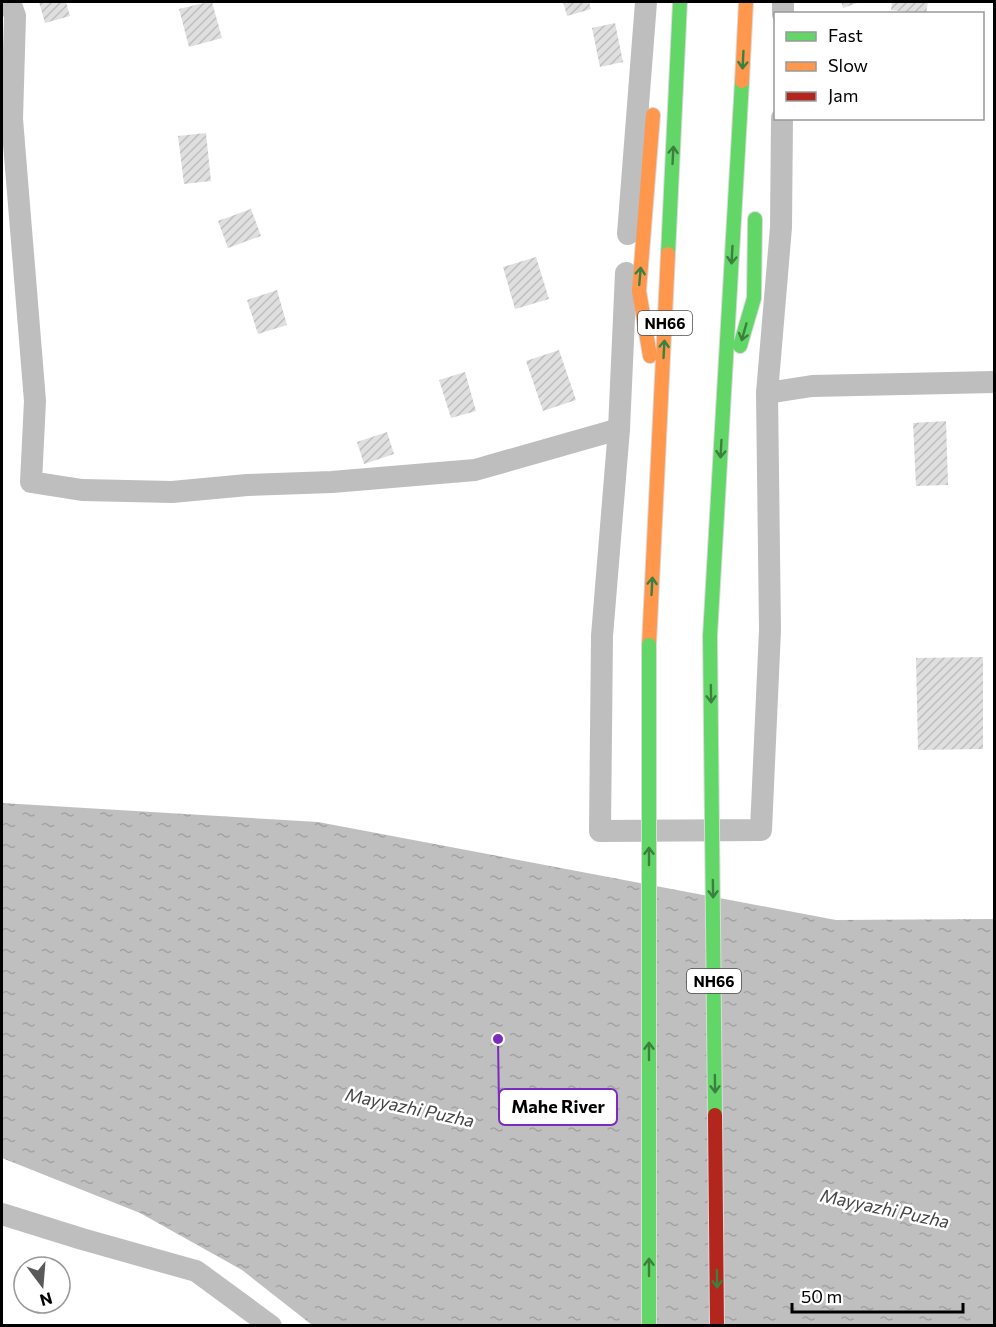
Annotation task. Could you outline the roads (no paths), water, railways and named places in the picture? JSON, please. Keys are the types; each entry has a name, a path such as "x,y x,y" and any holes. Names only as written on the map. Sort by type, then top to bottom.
{"highway":[{"name":"NH66","path":"649,1326 649,645 680,2"},
{"name":"NH66","path":"717,1326 710,636 746,2"},
{"path":"654,106 639,291 660,417"},
{"path":"724,400 754,298 756,203"}],"street":[{"path":"10,2 15,16 12,119 35,401 31,482 82,490 172,492 475,470 619,429"},
{"path":"646,2 630,193 619,429 602,636 600,831 761,830 770,630 767,393 782,227 782,120"},
{"path":"767,393 812,386 994,382"},
{"path":"2,1214 196,1271 271,1326"}],"water":[{"name":"Mayyazhi Puzha","path":"2,803 318,822 836,920 994,919 994,1325 312,1325 242,1270 140,1213 2,1158"}],"place":[{"name":"Mahe River","path":"498,1039"}]}
